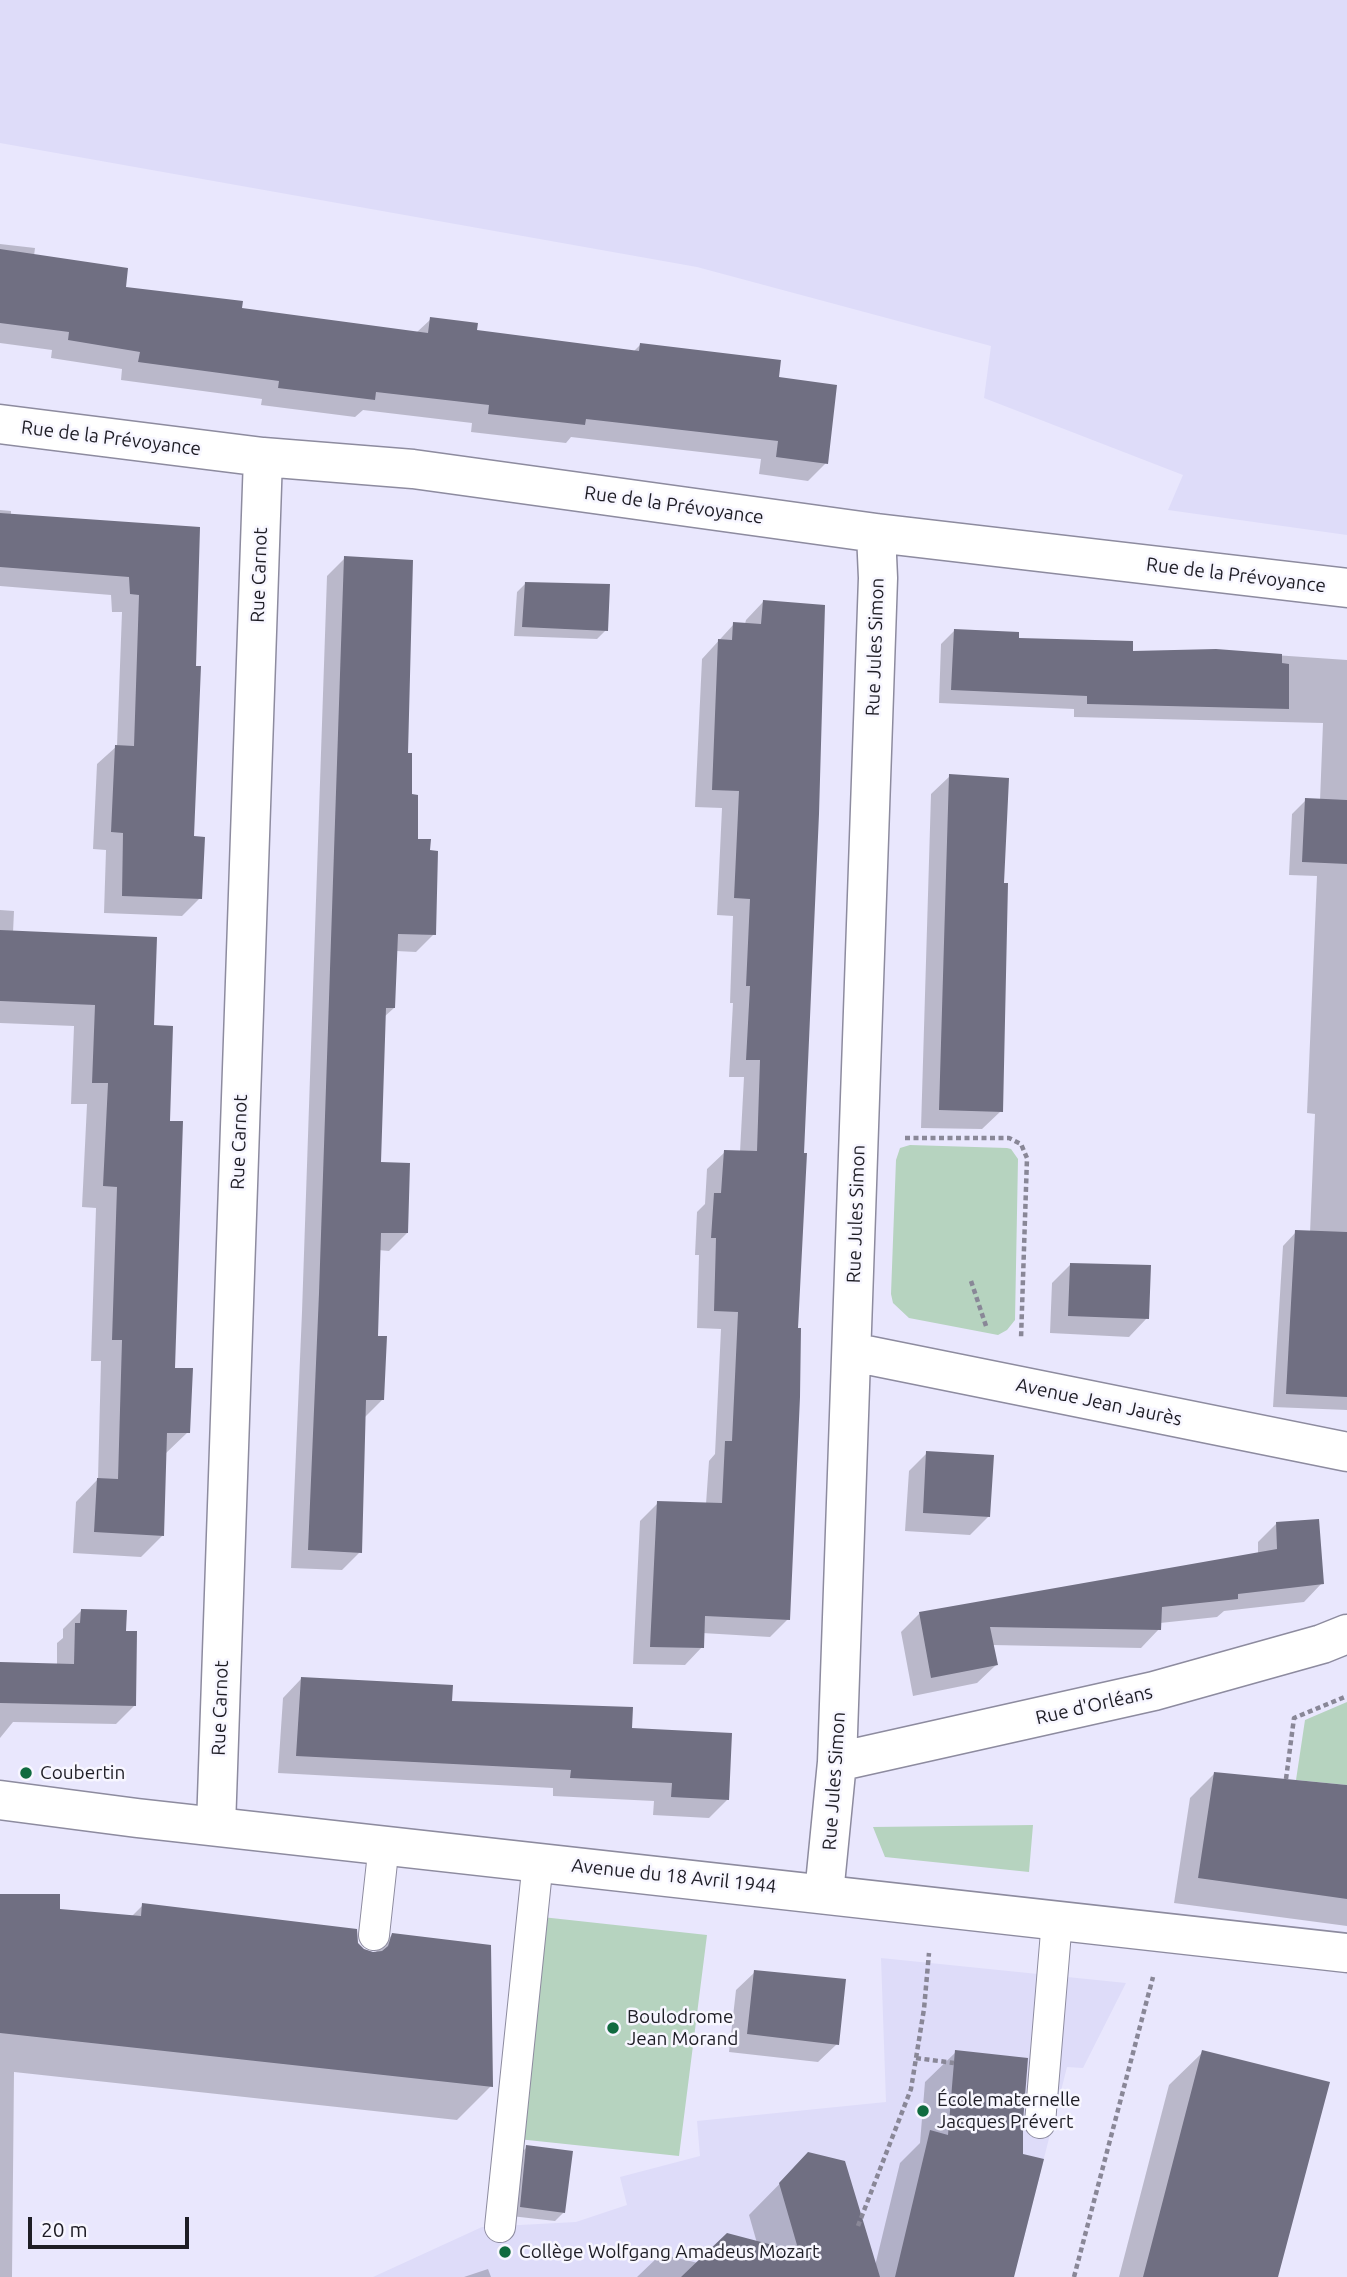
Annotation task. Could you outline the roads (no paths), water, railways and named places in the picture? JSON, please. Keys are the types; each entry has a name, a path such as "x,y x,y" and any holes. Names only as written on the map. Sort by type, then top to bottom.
{"street":[{"name":"Rue de la Prévoyance","path":"0,424 263,457 412,469 876,533 1347,588"},
{"name":"Rue Carnot","path":"216,1826 263,457"},
{"name":"Rue Jules Simon","path":"824,1895 837,1762 878,578 876,533"},
{"name":"Avenue Jean Jaurès","path":"852,1352 1347,1452"},
{"name":"Rue d'Orléans","path":"837,1762 1154,1692 1322,1644 1347,1634"},
{"name":"Avenue du 18 Avril 1944","path":"0,1800 1347,1954"}],"lane":[{"path":"374,1935 384,1844"},
{"path":"500,2227 538,1861"},
{"path":"1040,2123 1057,1920"}],"place":[{"name":"Coubertin","path":"26,1773"},
{"name":"Boulodrome Jean Morand","path":"613,2028"},
{"name":"École maternelle Jacques Prévert","path":"923,2111"},
{"name":"Collège Wolfgang Amadeus Mozart","path":"505,2252"}]}
